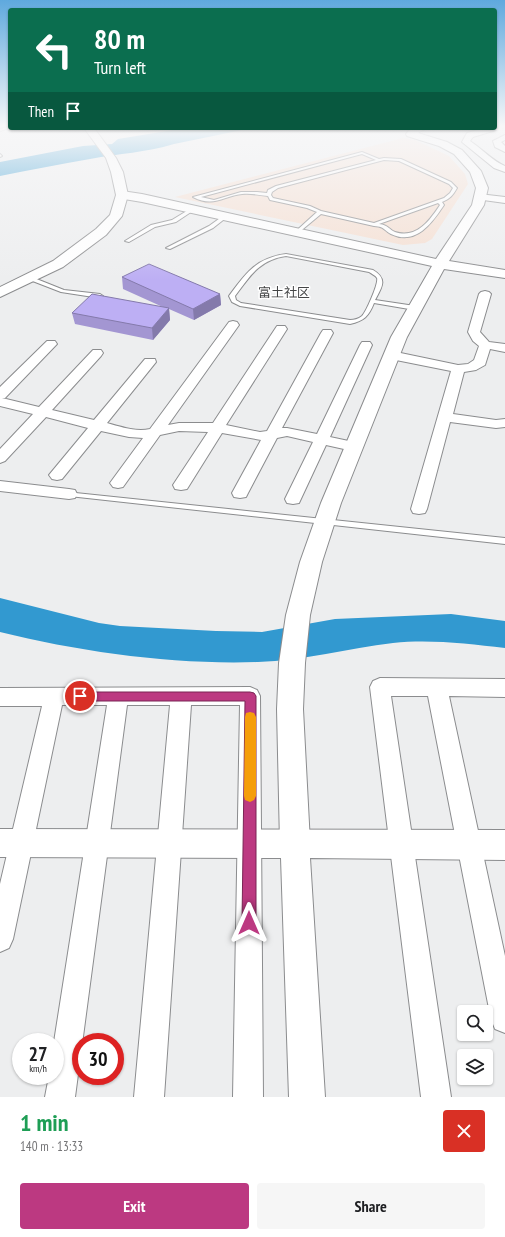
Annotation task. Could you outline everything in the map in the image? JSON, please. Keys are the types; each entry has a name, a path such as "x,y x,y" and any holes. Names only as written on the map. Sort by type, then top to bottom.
{"main road":[{"path":"0,293 32,279 58,264 101,232 116,216 122,195 118,177"},
{"path":"295,843 290,709 292,663 302,595 311,562 324,521 391,355 440,264 478,205 482,188 478,177"},
{"path":"122,195 440,264 505,274"}],"street":[{"path":"479,197 505,200"},
{"path":"485,294 474,332 477,338 485,345 505,348"},
{"path":"118,483 233,325"},
{"path":"181,485 281,329"},
{"path":"240,493 327,333"},
{"path":"0,395 51,344"},
{"path":"293,499 366,345"},
{"path":"391,355 458,369 470,367 480,362 485,345"},
{"path":"0,458 97,353"},
{"path":"57,475 150,362"},
{"path":"419,509 458,369"},
{"path":"0,402 129,433 146,434 179,427 218,428 260,436 287,432 322,438 354,446"},
{"path":"444,417 496,424 505,423"},
{"path":"0,486 68,494"},
{"path":"436,1097 380,688 504,690"},
{"path":"437,688 505,1019"},
{"path":"0,939 11,843 54,696"},
{"path":"149,1097 181,696"},
{"path":"0,697 250,696 248,1097"},
{"path":"60,1097 118,697"},
{"path":"11,843 505,845"},
{"path":"295,843 307,1097"}],"lane":[{"path":"269,177 195,197 214,201 242,193 257,193 269,196 272,199 308,207 320,212 385,226 392,233 400,234 421,232 428,227 442,205 439,201"},
{"path":"269,196 270,191 277,187 312,177"},
{"path":"374,224 439,201 452,194 455,188 450,183 437,177"},
{"path":"232,187 242,193"},
{"path":"127,241 153,226 174,221 192,210"},
{"path":"297,233 320,212"},
{"path":"168,248 211,227 225,217"},
{"path":"286,255 371,270 380,279 380,286 372,301 365,317 359,321 350,322 240,304 234,301 232,296 253,267 260,262 286,255"},
{"path":"32,279 64,291 107,298"},
{"path":"372,301 415,308"},
{"path":"68,494 505,541"}],"shaded area":[{"path":"252,177 466,177 468,184 432,239 425,243 403,245 175,197"}],"water":[{"path":"0,598 99,623 120,626 216,631 262,632 335,619 451,614 505,621 505,648 449,642 407,642 376,645 309,657 258,662 194,661 128,656 63,646 0,632"}],"building":[{"path":"149,264 220,294 193,309 122,277"},
{"path":"92,294 169,308 152,328 72,313"}],"slow traffic":[{"path":"250,717 250,796"}],"district":[{"name":"富土社区","path":"284,292"}],"route":[{"path":"80,696 250,696 249,923"}]}
